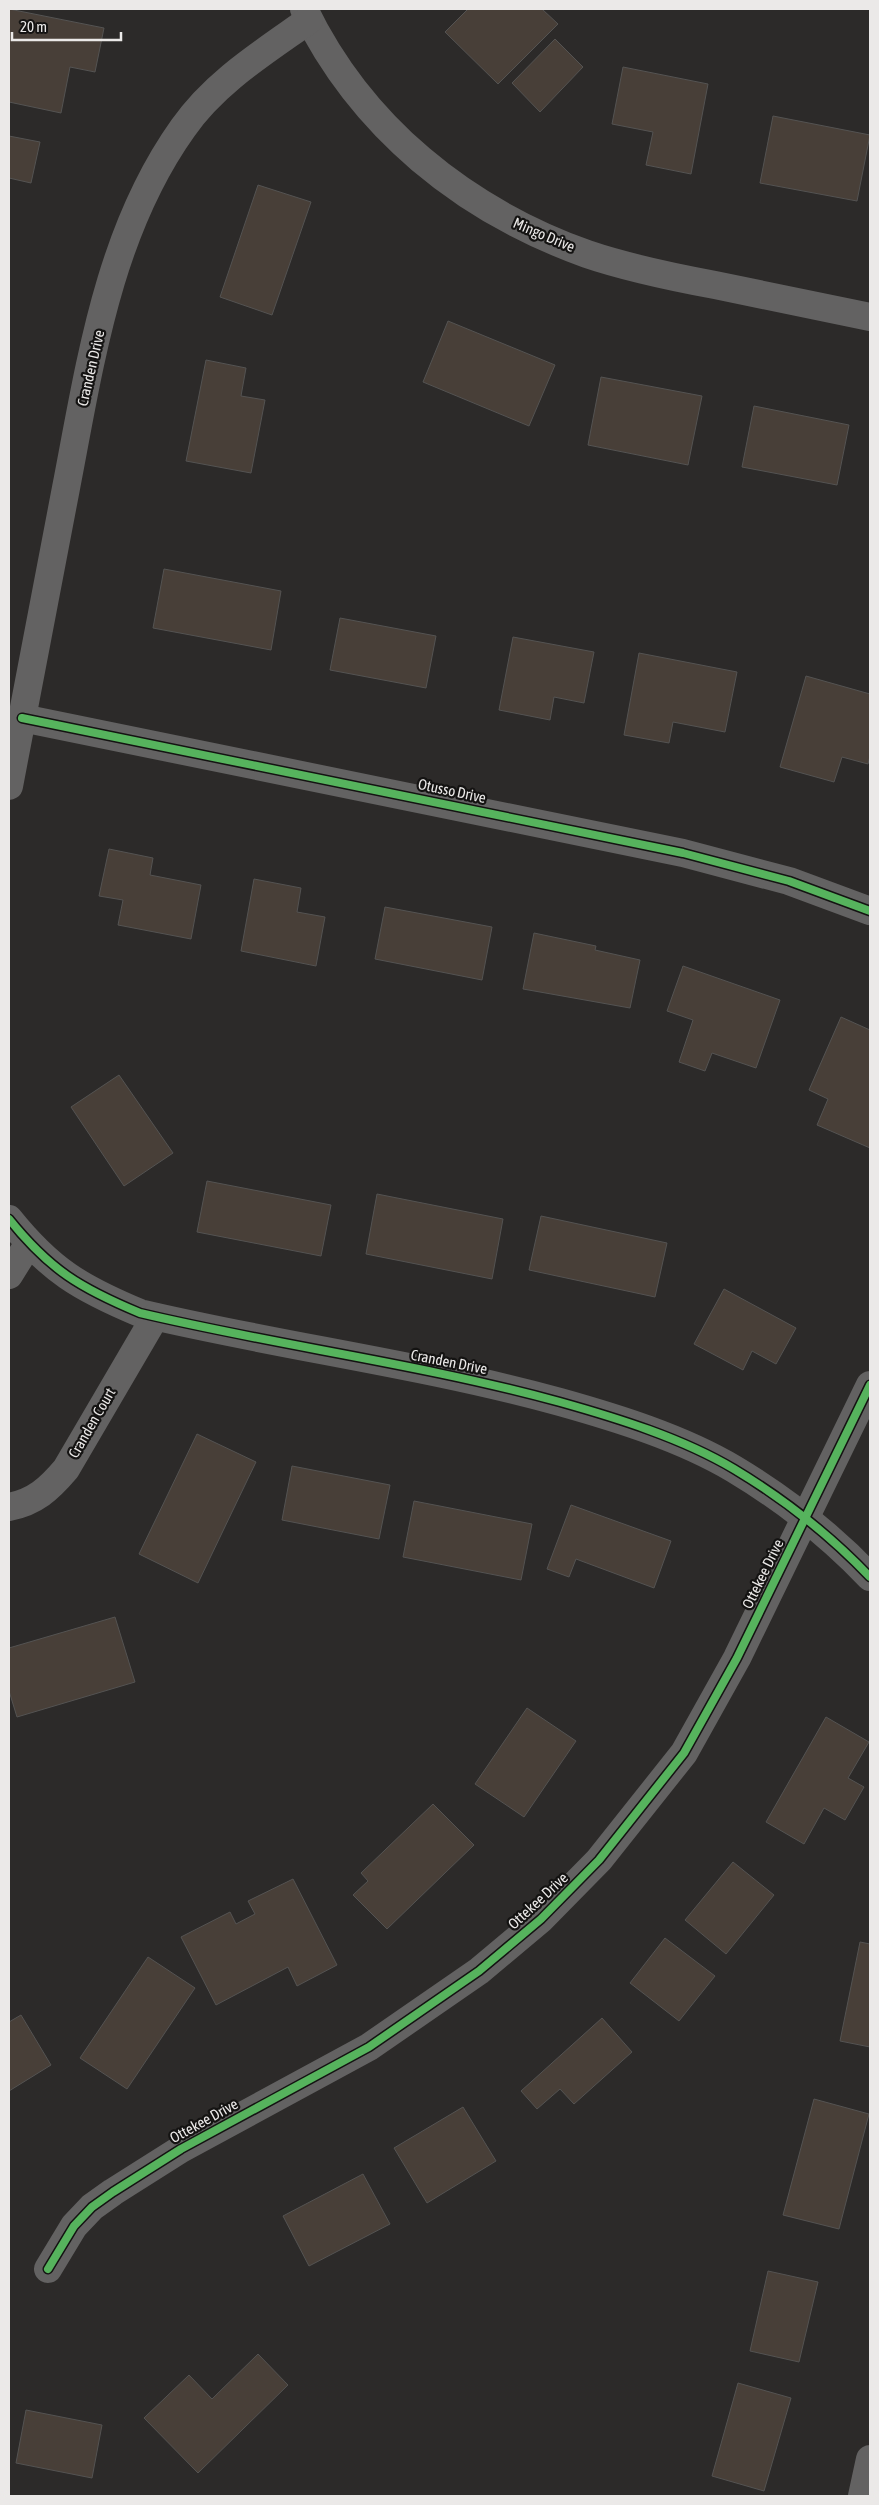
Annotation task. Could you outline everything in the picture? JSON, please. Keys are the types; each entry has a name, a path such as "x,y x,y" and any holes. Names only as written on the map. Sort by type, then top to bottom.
{"street":[{"name":"Mingo Drive","path":"306,14 330,56 367,108 404,146 445,180 513,223 588,254 666,275 870,317"},
{"name":"Cranden Drive","path":"9,786 86,386 112,277 129,224 153,173 184,126 230,78 306,14"},
{"name":"Otusso Drive","path":"22,718 683,853 789,882 870,911"},
{"name":"Cranden Drive","path":"9,1219 48,1262 96,1295 140,1313 507,1388 610,1416 660,1434 732,1468 805,1517 840,1546 870,1576"},
{"path":"9,1275 29,1242"},
{"name":"Cranden Court","path":"9,1507 26,1504 48,1490 66,1469 155,1317"},
{"name":"Ottekee Drive","path":"48,2269 74,2226 92,2207 181,2149 369,2047 479,1971 541,1919 599,1860 684,1753 737,1658 870,1386"},
{"path":"862,2496 870,2459"}],"building":[{"path":"9,9 104,28 95,72 70,67 61,113 9,102"},
{"path":"468,9 542,9 558,24 498,84 445,32"},
{"path":"555,39 583,67 540,112 512,83"},
{"path":"623,67 708,84 691,174 646,165 653,132 612,124"},
{"path":"773,116 870,135 857,201 760,183"},
{"path":"9,136 40,142 31,183 9,178"},
{"path":"258,185 311,202 272,315 220,297"},
{"path":"448,321 555,365 529,426 423,382"},
{"path":"206,360 246,368 241,396 265,400 251,473 186,461"},
{"path":"601,377 702,396 688,465 588,445"},
{"path":"754,406 849,425 837,485 742,467"},
{"path":"164,569 281,591 271,650 153,628"},
{"path":"340,618 436,636 426,688 330,670"},
{"path":"513,637 594,652 584,703 554,697 550,720 499,710"},
{"path":"639,653 737,672 725,732 673,722 669,743 624,735"},
{"path":"806,676 870,694 870,756 868,764 842,757 834,782 780,767"},
{"path":"109,849 153,858 150,875 201,885 191,939 118,925 123,900 99,896"},
{"path":"254,879 301,888 297,912 325,917 316,966 241,951"},
{"path":"385,907 492,927 482,980 375,959"},
{"path":"534,933 596,946 595,950 640,960 630,1008 523,989"},
{"path":"683,966 780,1000 756,1068 712,1053 705,1071 679,1062 693,1020 667,1011"},
{"path":"841,1017 870,1030 870,1148 817,1125 828,1099 809,1090"},
{"path":"119,1075 173,1153 124,1186 71,1107"},
{"path":"207,1181 331,1205 321,1256 197,1232"},
{"path":"377,1194 503,1219 492,1279 366,1254"},
{"path":"541,1216 667,1243 655,1297 529,1270"},
{"path":"724,1289 796,1328 776,1364 752,1351 743,1370 694,1344"},
{"path":"197,1434 256,1462 198,1583 139,1554"},
{"path":"292,1466 390,1485 379,1539 282,1520"},
{"path":"414,1501 532,1524 521,1580 403,1557"},
{"path":"571,1505 671,1541 654,1588 576,1559 569,1577 547,1569"},
{"path":"115,1617 135,1682 17,1717 9,1691 9,1648"},
{"path":"527,1708 576,1741 524,1817 475,1784"},
{"path":"826,1717 869,1742 848,1778 864,1787 845,1820 824,1808 804,1844 766,1822"},
{"path":"433,1804 474,1845 387,1929 353,1895 368,1881 361,1873"},
{"path":"733,1862 774,1895 726,1954 685,1920"},
{"path":"293,1879 337,1965 297,1986 288,1967 216,2005 181,1937 230,1912 236,1924 255,1914 248,1901"},
{"path":"665,1938 715,1976 679,2021 630,1983"},
{"path":"860,1942 870,1944 870,2047 840,2041"},
{"path":"148,1957 195,1988 127,2089 80,2058"},
{"path":"21,2015 51,2065 9,2091 9,2022"},
{"path":"602,2018 632,2052 574,2104 560,2089 537,2109 521,2091"},
{"path":"814,2099 869,2114 839,2229 783,2215"},
{"path":"463,2107 496,2161 427,2203 394,2148"},
{"path":"363,2174 390,2224 309,2266 283,2216"},
{"path":"768,2271 818,2282 799,2362 750,2351"},
{"path":"258,2354 288,2385 198,2473 144,2418 189,2375 212,2399"},
{"path":"738,2383 791,2398 764,2491 712,2476"},
{"path":"26,2410 102,2425 92,2478 16,2463"}],"cycle path":[{"path":"22,718 683,853 789,881 870,911"},
{"path":"9,1219 38,1252 67,1276 100,1295 140,1313 508,1389 604,1415 671,1438 714,1458 771,1492 822,1532 870,1577"},
{"path":"48,2269 74,2226 92,2207 181,2149 369,2047 479,1971 541,1919 599,1860 684,1753 737,1658 870,1385"}]}
